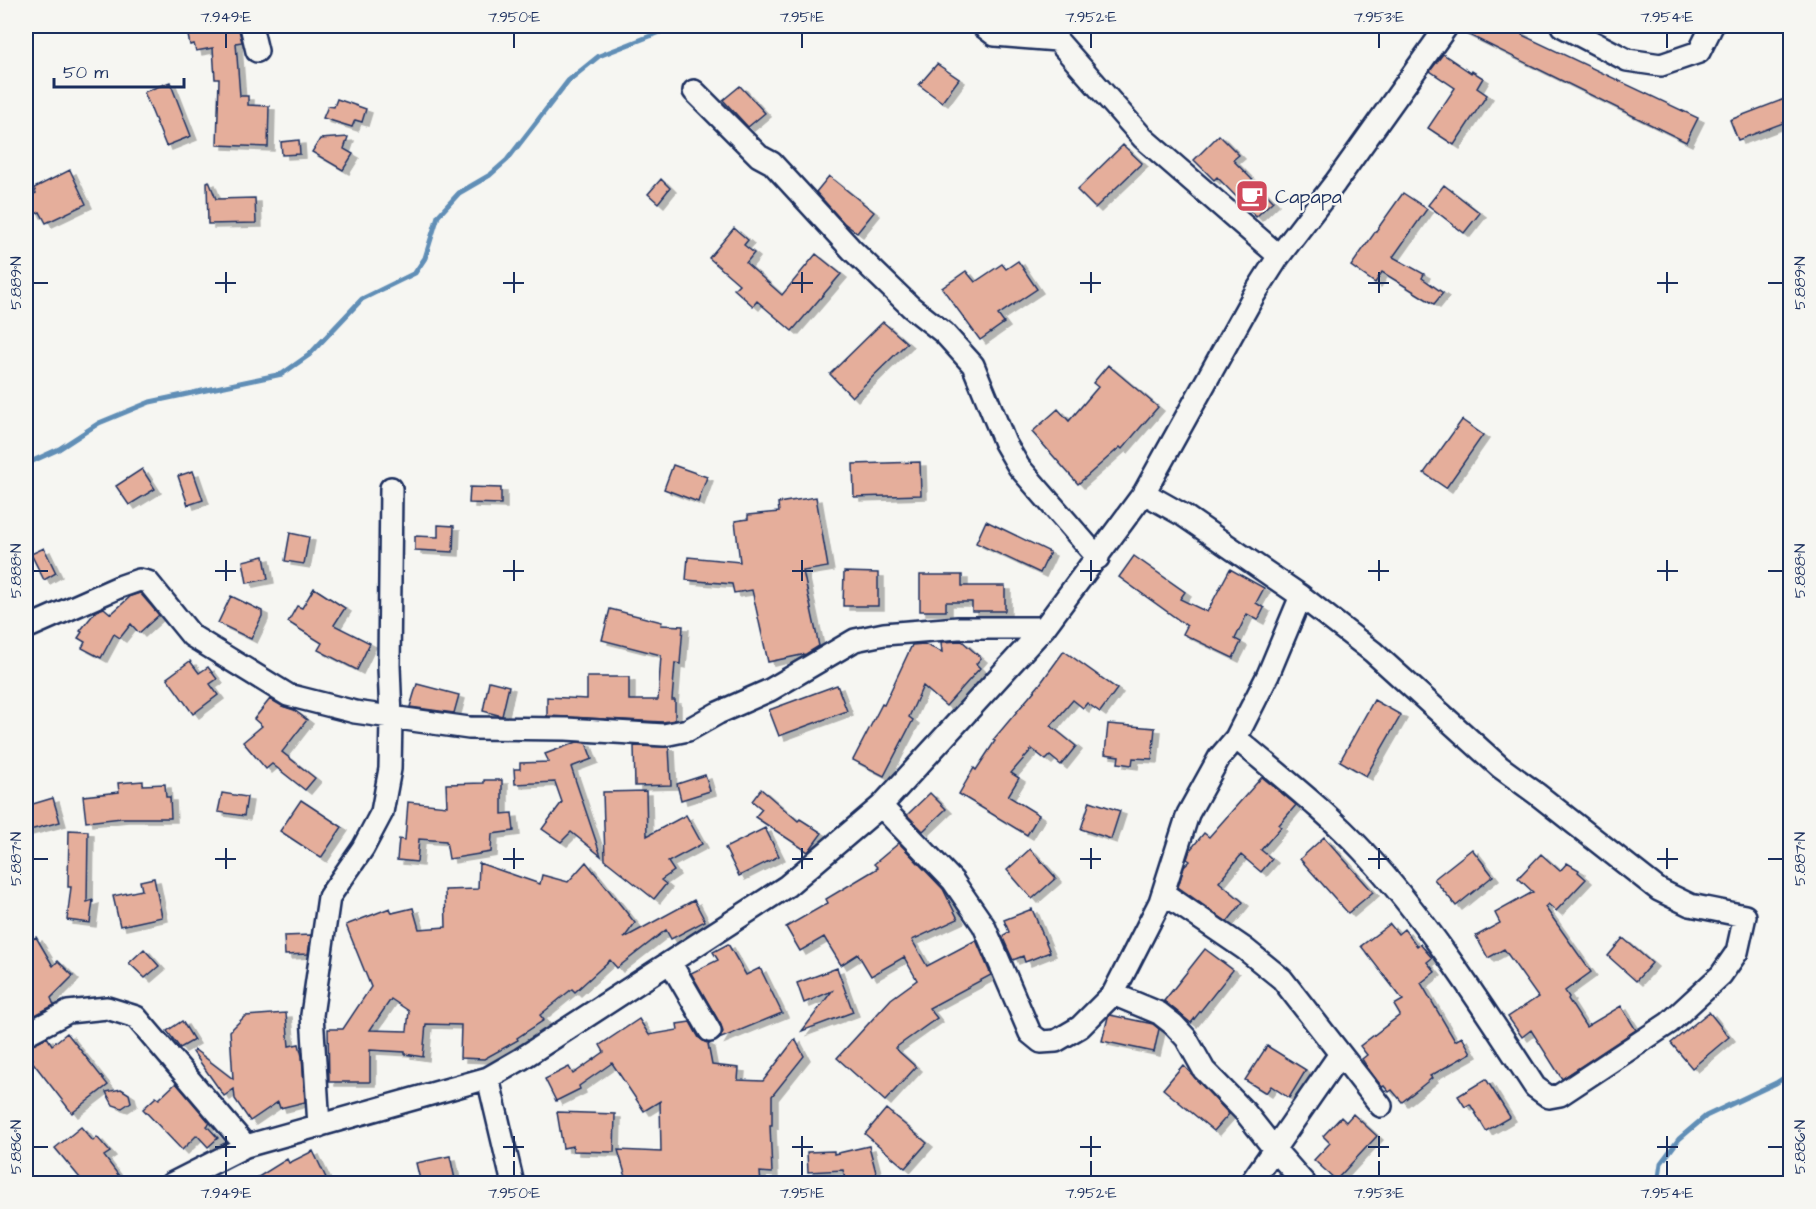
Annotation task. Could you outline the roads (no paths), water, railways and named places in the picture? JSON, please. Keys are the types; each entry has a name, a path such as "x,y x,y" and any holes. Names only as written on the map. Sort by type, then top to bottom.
{"street":[{"path":"251,26 257,51"},
{"path":"983,26 995,35 1057,40 1143,138 1279,256"},
{"path":"171,1184 246,1146 488,1078 521,1059 787,886 881,806 1044,628 1098,558 1144,493 1254,295 1279,256 1335,183 1447,26"},
{"path":"1562,26 1627,60 1661,65 1699,52 1712,26"},
{"path":"694,91 759,156 772,163 852,250 911,307 944,333 973,365 1000,434 1019,467 1098,558"},
{"path":"319,1126 312,1015 329,897 363,848 382,812 390,769 392,718 389,666 391,488"},
{"path":"1144,493 1183,515 1301,596 1373,652 1500,767 1538,794 1659,890 1690,905 1745,916 1737,952 1721,975 1670,1023 1560,1095 1549,1097 1535,1087 1472,992 1406,902 1363,850 1236,738"},
{"path":"26,628 139,580 148,582 192,636 288,695 355,712 469,728 566,729 664,735 688,730 718,713 770,690 855,640 884,634 958,628 1044,628"},
{"path":"881,806 953,881 984,926 1030,1033 1041,1042 1056,1041 1080,1027 1113,994 1160,903 1188,813 1220,758 1236,738 1268,675 1301,596"},
{"path":"1163,893 1245,949 1282,979 1382,1106"},
{"path":"670,962 710,1031"},
{"path":"1113,994 1159,1013 1173,1024 1186,1038 1204,1070 1245,1112 1305,1184"},
{"path":"26,1034 68,1012 107,1008 136,1017 246,1146"},
{"path":"1250,1184 1340,1054"},
{"path":"488,1078 513,1184"}],"waterway":[{"path":"26,464 59,449 99,423 150,402 282,374 309,355 362,299 415,273 425,258 438,216 459,193 490,175 507,160 568,81 599,56 663,31 669,26"},
{"path":"1658,1184 1661,1163 1679,1139 1706,1116 1790,1074"}],"place":[{"name":"Capapa","path":"1252,196"}]}
